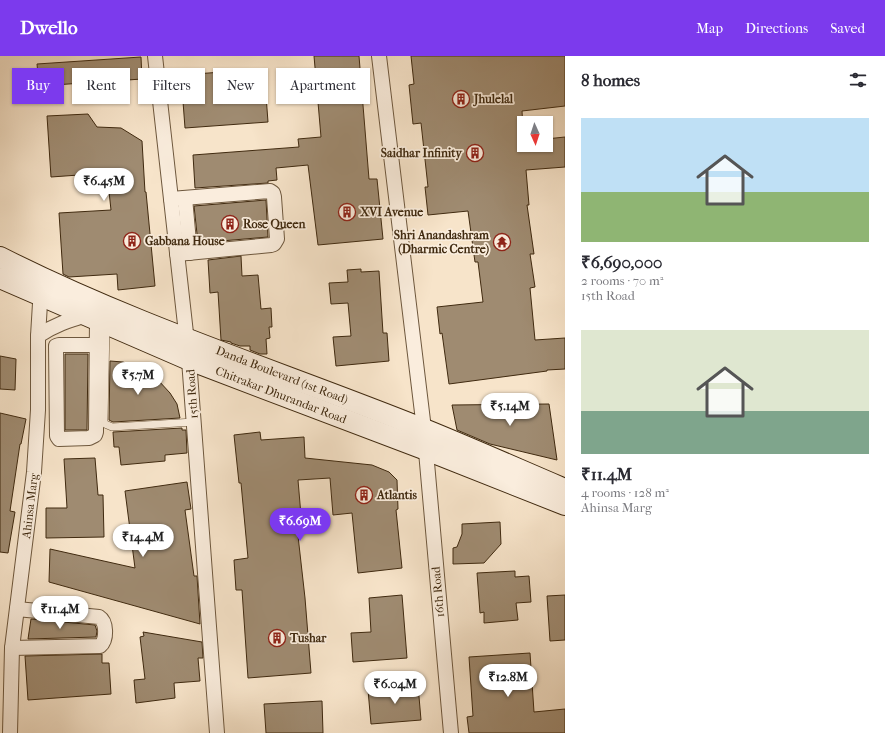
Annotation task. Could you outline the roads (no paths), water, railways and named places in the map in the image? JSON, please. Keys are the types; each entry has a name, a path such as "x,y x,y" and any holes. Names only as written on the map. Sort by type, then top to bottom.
{"main road":[{"name":"Danda Boulevard (1st Road)","path":"0,257 41,287 187,339 424,429 565,489"},
{"name":"Chitrakar Dhurandar Road","path":"0,278 41,287 97,319 189,360 426,450 565,505"}],"street":[{"name":"15th Road","path":"155,56 171,199 184,254 187,339 217,733"},
{"name":"16th Road","path":"379,56 424,429 451,733"},
{"path":"171,199 270,191 274,197 277,239 274,244 271,245 184,254 185,198"},
{"name":"Ahinsa Marg","path":"10,733 16,648 34,472 38,410 38,336 41,287"},
{"path":"38,336 49,328 60,323 97,319 97,345 96,432 91,438 60,439 57,436 57,345 97,345"},
{"path":"38,362 56,362"},
{"path":"16,648 100,646 103,644 104,640 104,623 99,617 20,610"}],"lane":[{"path":"97,319 105,424 112,427 194,422"}],"place":[{"name":"Jhulelal","path":"461,99"},
{"name":"Saidhar Infinity","path":"475,153"},
{"name":"XVI Avenue","path":"347,212"},
{"name":"Rose Queen","path":"230,224"},
{"name":"Gabbana House","path":"132,241"},
{"name":"Shri Anandashram (Dharmic Centre)","path":"502,242"},
{"name":"Atlantis","path":"364,495"},
{"name":"Tushar","path":"277,638"}]}
